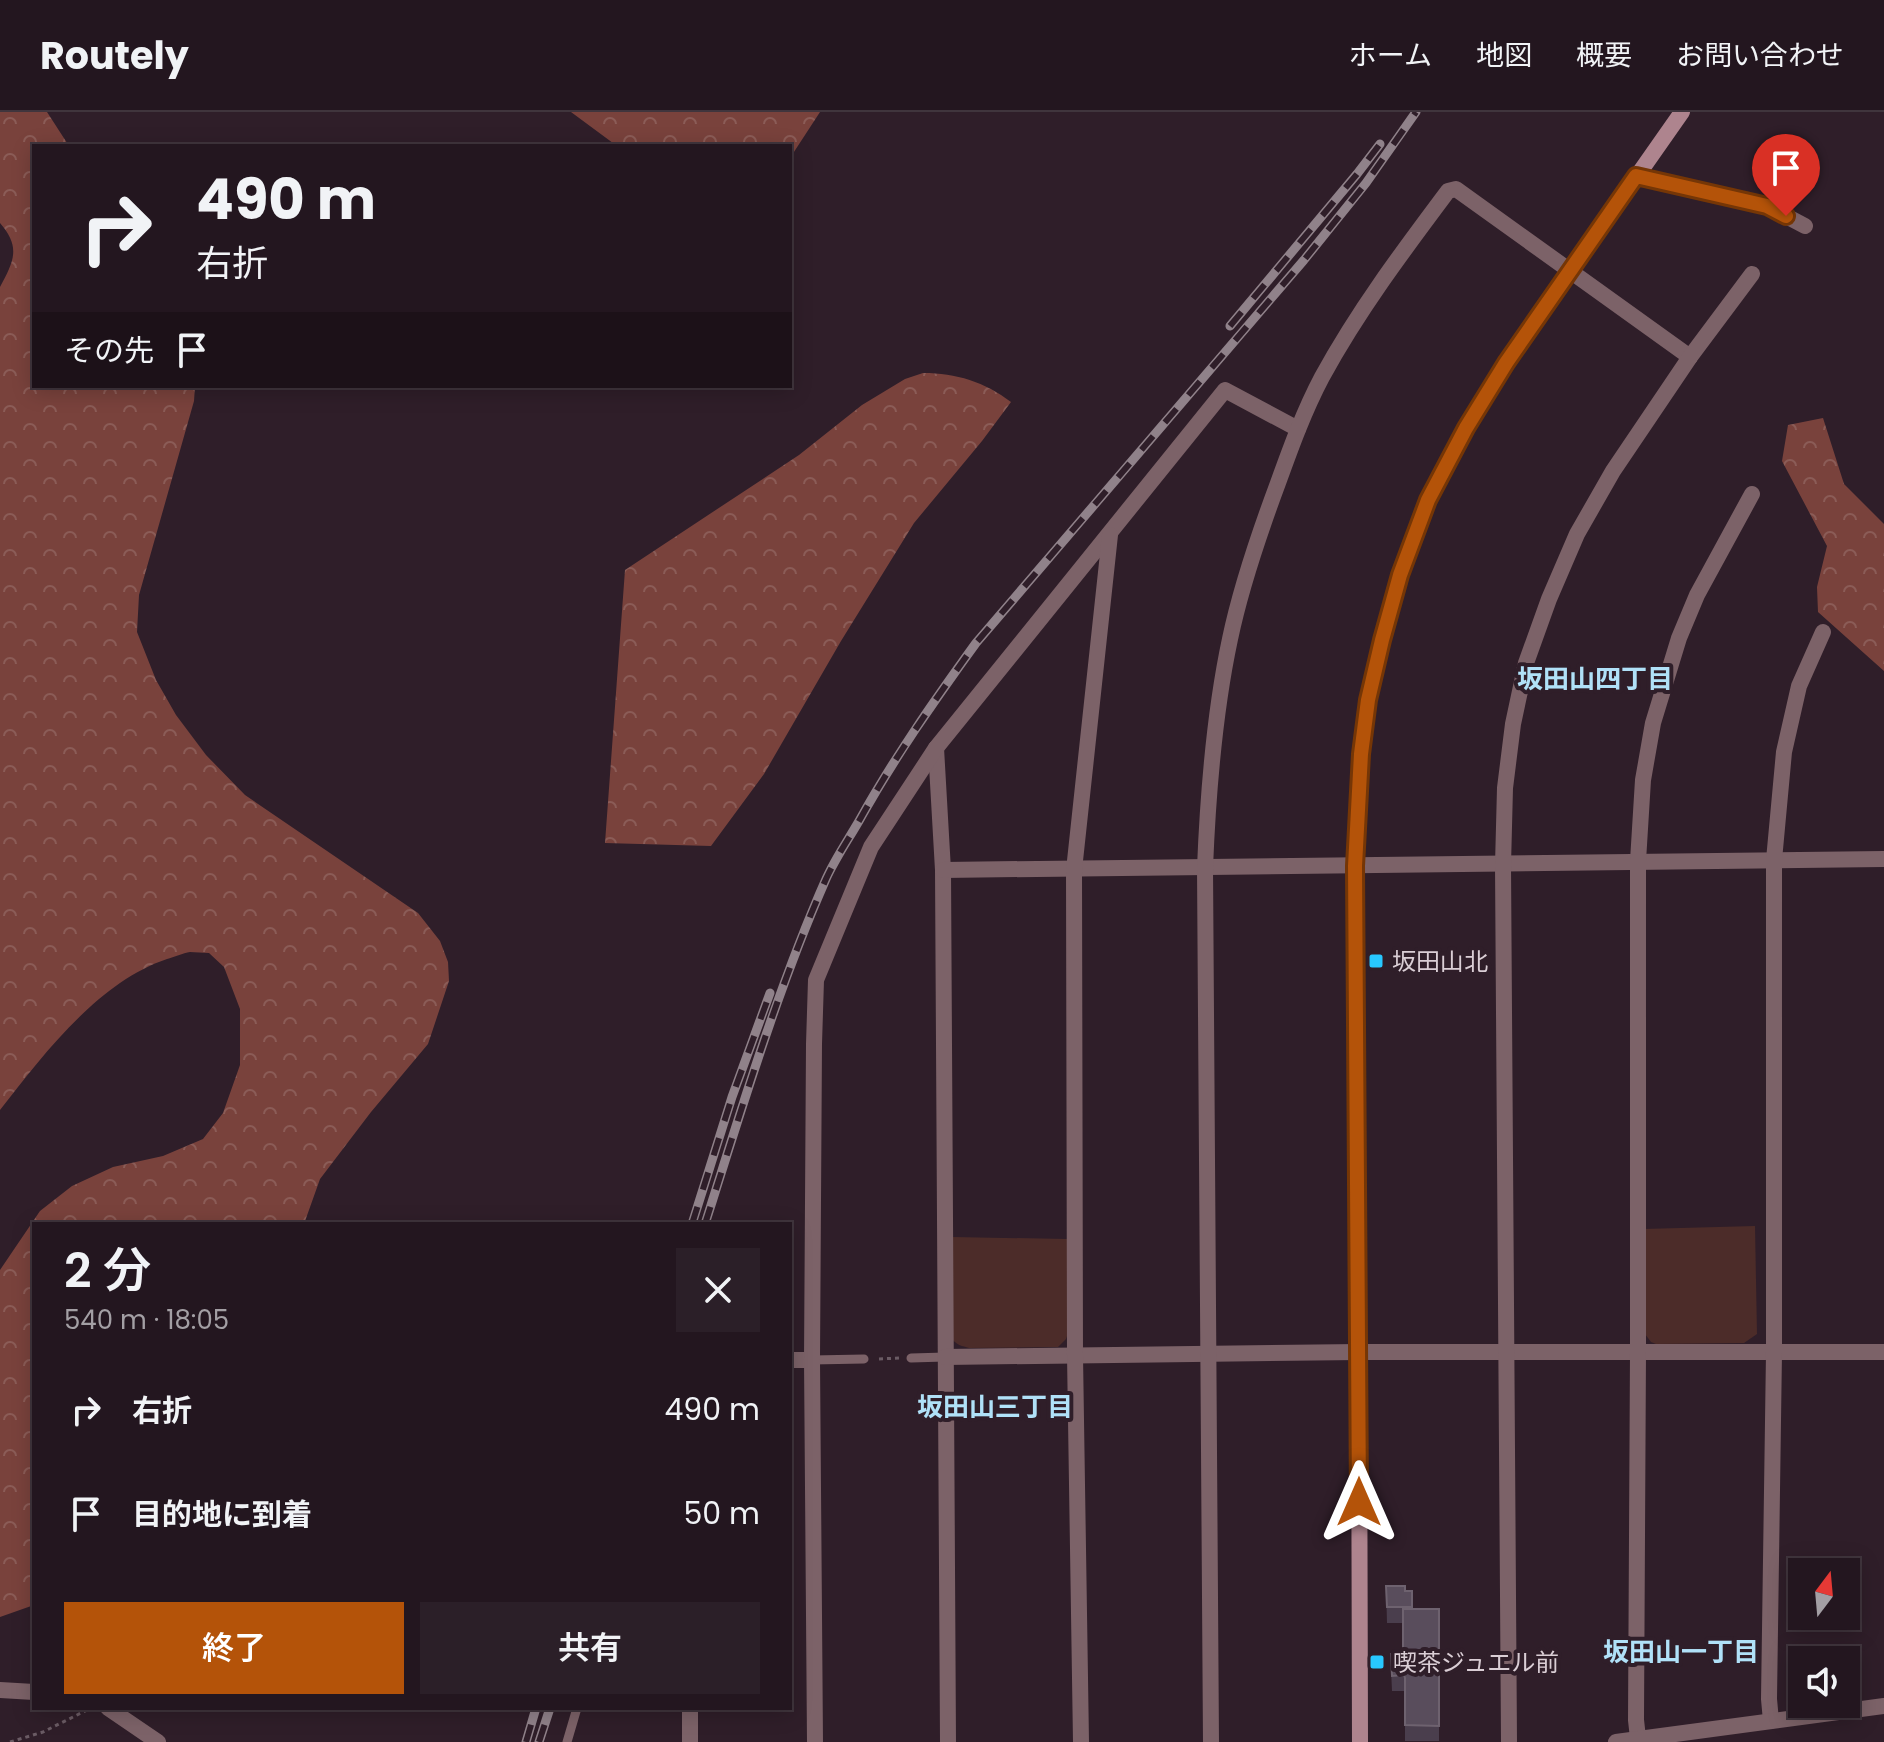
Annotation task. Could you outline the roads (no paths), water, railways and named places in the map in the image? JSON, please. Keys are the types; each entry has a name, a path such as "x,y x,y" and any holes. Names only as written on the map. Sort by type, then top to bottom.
{"street":[{"path":"1360,1742 1355,866 1361,754 1368,700 1400,575 1428,500 1466,428 1506,363 1682,112"},
{"path":"1636,176 1767,206 1805,226"},
{"path":"1211,1742 1205,868 1208,800 1230,639 1256,542 1298,429 1321,379 1386,274 1448,191 1456,189 1690,357"},
{"path":"1509,1742 1503,865 1505,788 1513,724 1526,663 1577,534 1606,483 1690,357 1752,274"},
{"path":"815,1742 812,1360 816,980 871,847 936,748 1225,390 1298,429"},
{"path":"1638,1738 1638,861 1643,780 1653,723 1679,638 1697,595 1752,494"},
{"path":"1081,1742 1075,1355 1074,870 1111,534"},
{"path":"1771,1721 1774,860 1784,752 1799,686 1823,632"},
{"path":"936,748 943,870 948,1742"},
{"path":"943,870 1884,859"},
{"path":"945,1357 1359,1352 1884,1352"},
{"path":"792,1360 812,1360"},
{"path":"0,1690 32,1692"},
{"path":"1616,1742 1884,1706"},
{"path":"111,1710 158,1742"},
{"path":"690,1710 690,1742"}],"lane":[{"path":"911,1358 945,1357"},
{"path":"812,1360 864,1359"},
{"path":"567,1742 576,1710"}],"railway":[{"path":"706,1222 761,1050 808,921 833,864 900,752 976,643 1304,260 1366,183 1416,112"},
{"path":"1230,326 1380,144"},
{"path":"693,1222 732,1097 770,993"},
{"path":"526,1742 535,1710"},
{"path":"539,1742 549,1710"}],"place":[{"name":"坂田山北","path":"1376,961"},
{"name":"喫茶ジュエル前","path":"1377,1662"}],"district":[{"name":"坂田山四丁目","path":"1595,679"},
{"name":"坂田山三丁目","path":"995,1407"},
{"name":"坂田山一丁目","path":"1681,1652"}]}
